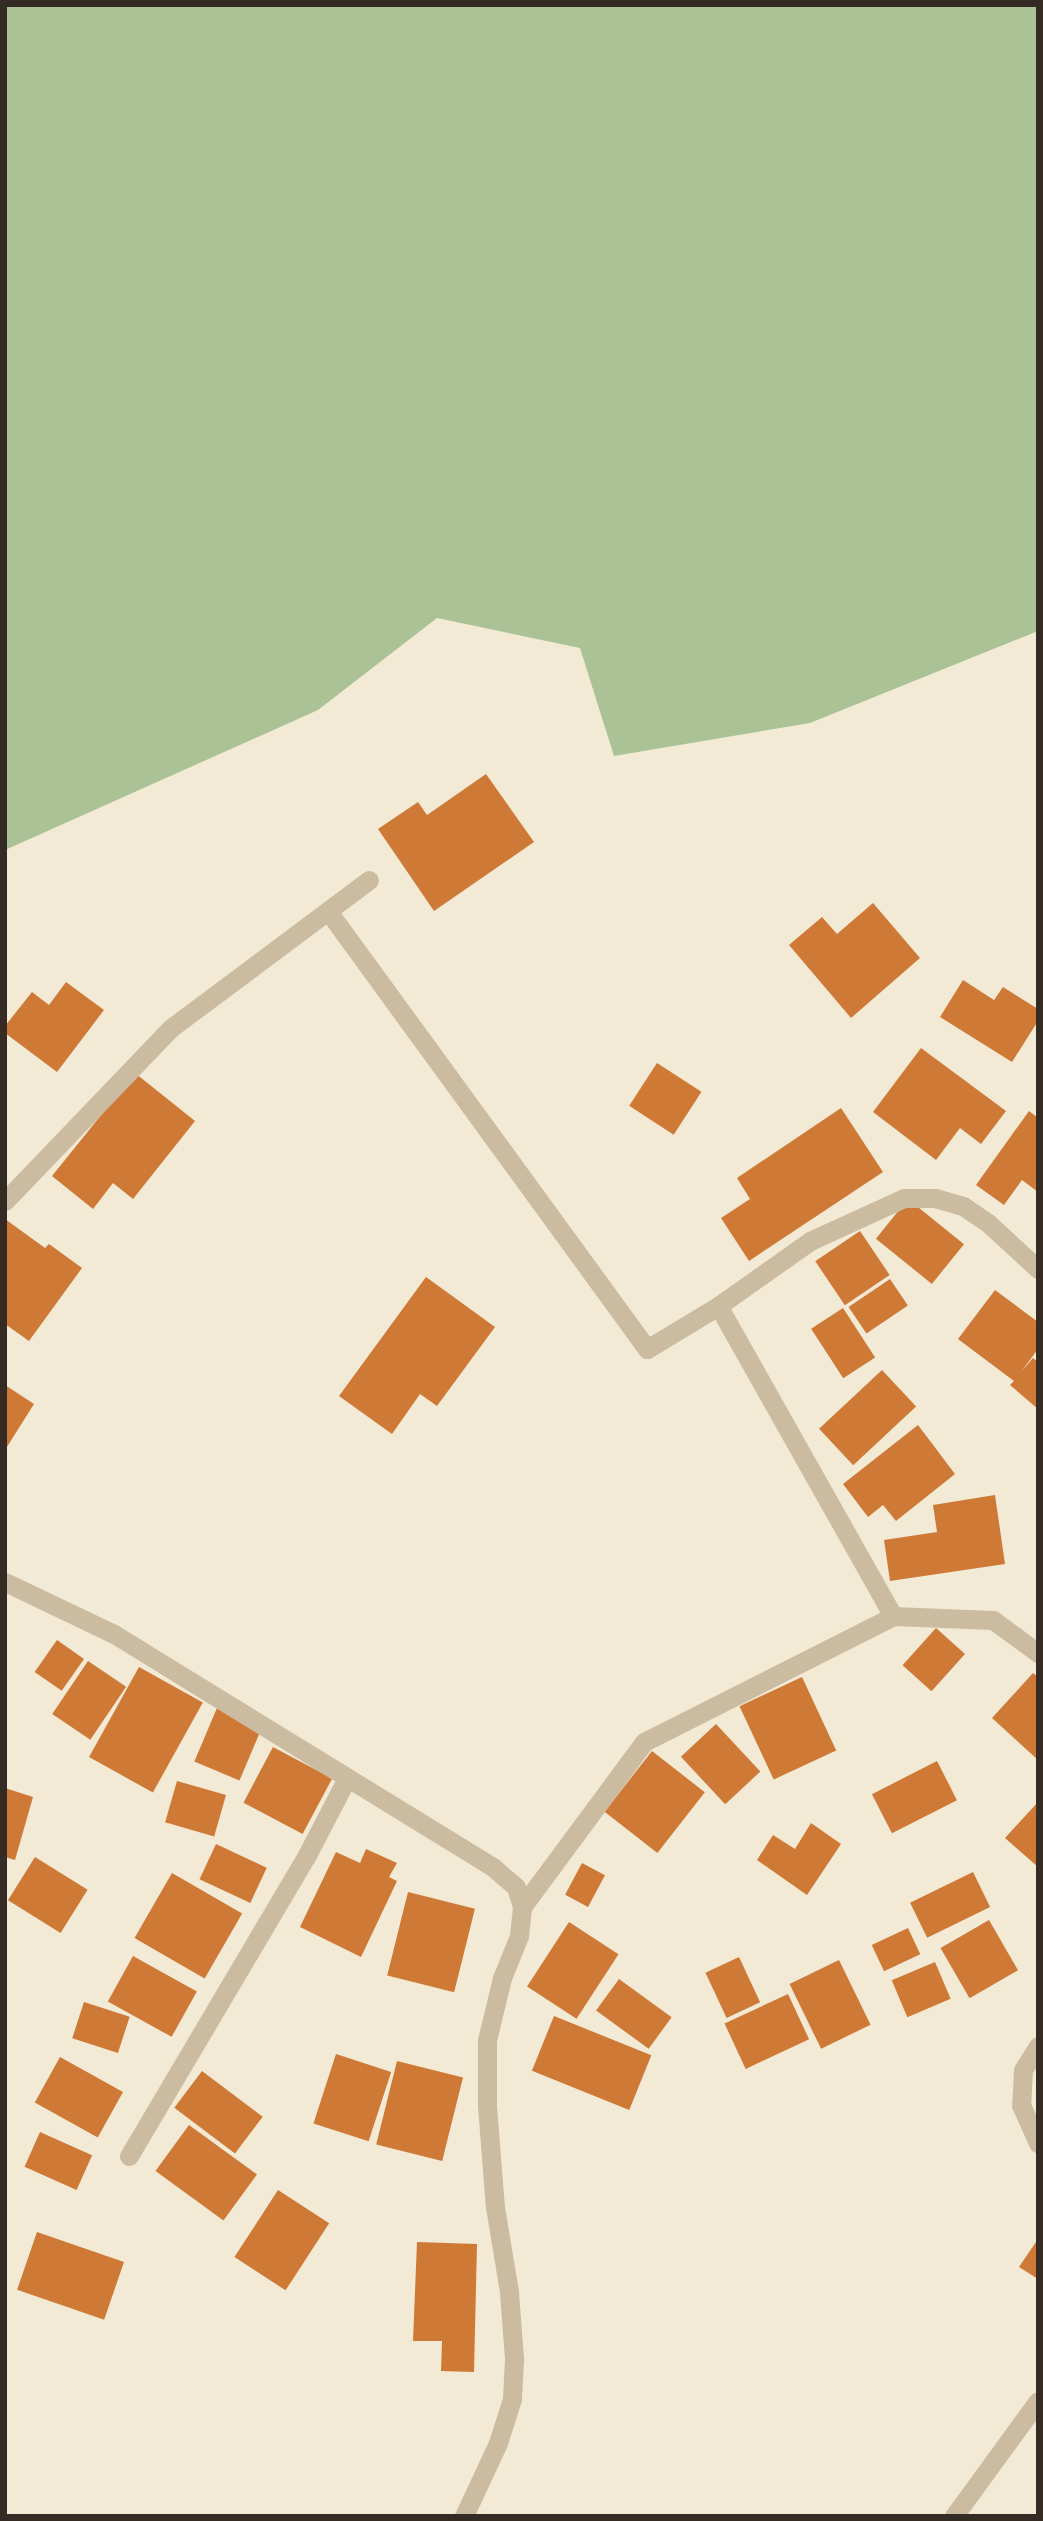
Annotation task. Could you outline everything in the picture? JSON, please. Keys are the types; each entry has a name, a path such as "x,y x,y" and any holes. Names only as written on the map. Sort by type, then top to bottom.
{"street":[{"path":"5,1201 171,1028 369,880"},
{"path":"328,911 646,1349 718,1306 810,1241 904,1198 935,1198 963,1206 988,1223 1038,1269"},
{"path":"718,1306 893,1616"},
{"path":"5,1582 114,1634 494,1868 516,1887 522,1907 519,1936 502,1978 487,2040 487,2106 495,2207 509,2292 514,2359 512,2399 498,2443 464,2516"},
{"path":"522,1907 644,1742 893,1616 993,1620 1038,1653"},
{"path":"129,2156 307,1855 347,1778"},
{"path":"1038,2046 1023,2070 1021,2105 1038,2143"},
{"path":"954,2516 1038,2401"}],"green space":[{"path":"5,5 1038,5 1038,631 810,723 614,756 580,648 437,618 318,710 5,850"}],"building":[{"path":"486,774 534,842 434,911 378,829 418,802 427,815"},
{"path":"873,903 920,958 851,1018 789,945 822,917 837,934"},
{"path":"963,980 994,1000 1003,987 1038,1009 1038,1021 1012,1062 940,1017"},
{"path":"66,982 104,1010 57,1072 5,1033 5,1026 32,992 49,1005"},
{"path":"921,1048 1006,1111 981,1144 960,1128 936,1160 873,1112"},
{"path":"657,1063 701,1092 674,1135 629,1106"},
{"path":"135,1073 195,1121 133,1199 113,1183 93,1209 52,1176"},
{"path":"841,1108 883,1172 749,1261 721,1218 750,1199 737,1178"},
{"path":"1029,1111 1038,1118 1038,1192 1022,1180 1004,1205 976,1185"},
{"path":"908,1199 964,1244 932,1284 876,1239"},
{"path":"5,1219 45,1248 49,1244 82,1268 29,1341 5,1324"},
{"path":"860,1231 890,1275 845,1305 815,1261"},
{"path":"426,1277 495,1327 437,1406 420,1394 392,1434 339,1396"},
{"path":"890,1279 908,1306 866,1333 849,1307"},
{"path":"995,1290 1038,1322 1038,1349 1021,1372 1033,1358 1038,1362 1038,1409 1010,1385 1014,1381 958,1339"},
{"path":"843,1308 875,1357 843,1378 811,1329"},
{"path":"882,1370 916,1407 853,1465 819,1429"},
{"path":"5,1385 34,1404 5,1450"},
{"path":"918,1425 955,1474 896,1521 883,1505 868,1517 843,1484"},
{"path":"995,1495 1005,1564 890,1581 884,1540 937,1532 933,1505"},
{"path":"936,1628 965,1654 932,1691 903,1665"},
{"path":"57,1640 84,1659 62,1691 35,1672"},
{"path":"88,1661 126,1687 90,1740 52,1714"},
{"path":"139,1667 203,1702 153,1792 89,1757"},
{"path":"1033,1673 1038,1677 1038,1760 992,1718"},
{"path":"802,1677 836,1750 774,1780 739,1706"},
{"path":"217,1708 262,1727 239,1781 194,1761"},
{"path":"716,1724 760,1772 725,1804 681,1757"},
{"path":"273,1747 332,1778 303,1834 243,1803"},
{"path":"652,1751 705,1792 657,1853 605,1812"},
{"path":"937,1761 957,1800 892,1833 872,1794"},
{"path":"177,1781 226,1795 214,1836 165,1822"},
{"path":"5,1788 33,1797 15,1860 5,1857"},
{"path":"1038,1802 1038,1867 1005,1838"},
{"path":"811,1823 841,1844 807,1895 757,1860 773,1835 795,1849"},
{"path":"216,1844 267,1868 250,1903 200,1879"},
{"path":"366,1849 397,1863 389,1877 397,1881 361,1957 300,1927 336,1852 360,1863"},
{"path":"35,1857 88,1890 61,1933 8,1900"},
{"path":"582,1863 605,1875 588,1907 565,1895"},
{"path":"973,1872 990,1907 927,1938 910,1903"},
{"path":"172,1873 242,1914 205,1978 134,1938"},
{"path":"408,1892 475,1909 454,1992 387,1975"},
{"path":"989,1920 1018,1970 970,1998 941,1948"},
{"path":"569,1922 618,1954 577,2019 527,1987"},
{"path":"908,1928 920,1954 884,1971 872,1945"},
{"path":"133,1956 197,1991 172,2037 108,2001"},
{"path":"739,1957 760,2002 727,2018 705,1973"},
{"path":"839,1960 871,2025 821,2049 790,1984"},
{"path":"935,1962 951,1999 907,2017 892,1980"},
{"path":"619,1979 672,2017 649,2049 596,2011"},
{"path":"788,1994 809,2039 746,2069 725,2024"},
{"path":"84,2002 130,2017 118,2053 72,2038"},
{"path":"554,2016 651,2055 629,2110 532,2071"},
{"path":"336,2054 391,2072 369,2141 313,2123"},
{"path":"60,2057 123,2092 98,2137 35,2102"},
{"path":"397,2061 463,2077 442,2161 376,2144"},
{"path":"202,2071 263,2117 235,2153 174,2108"},
{"path":"189,2125 257,2174 223,2220 155,2171"},
{"path":"40,2132 92,2155 77,2190 25,2167"},
{"path":"278,2190 329,2223 286,2290 234,2257"},
{"path":"37,2232 124,2262 104,2320 17,2290"},
{"path":"1038,2239 1038,2279 1019,2267"},
{"path":"417,2242 477,2244 474,2372 441,2371 442,2341 413,2341"}]}
